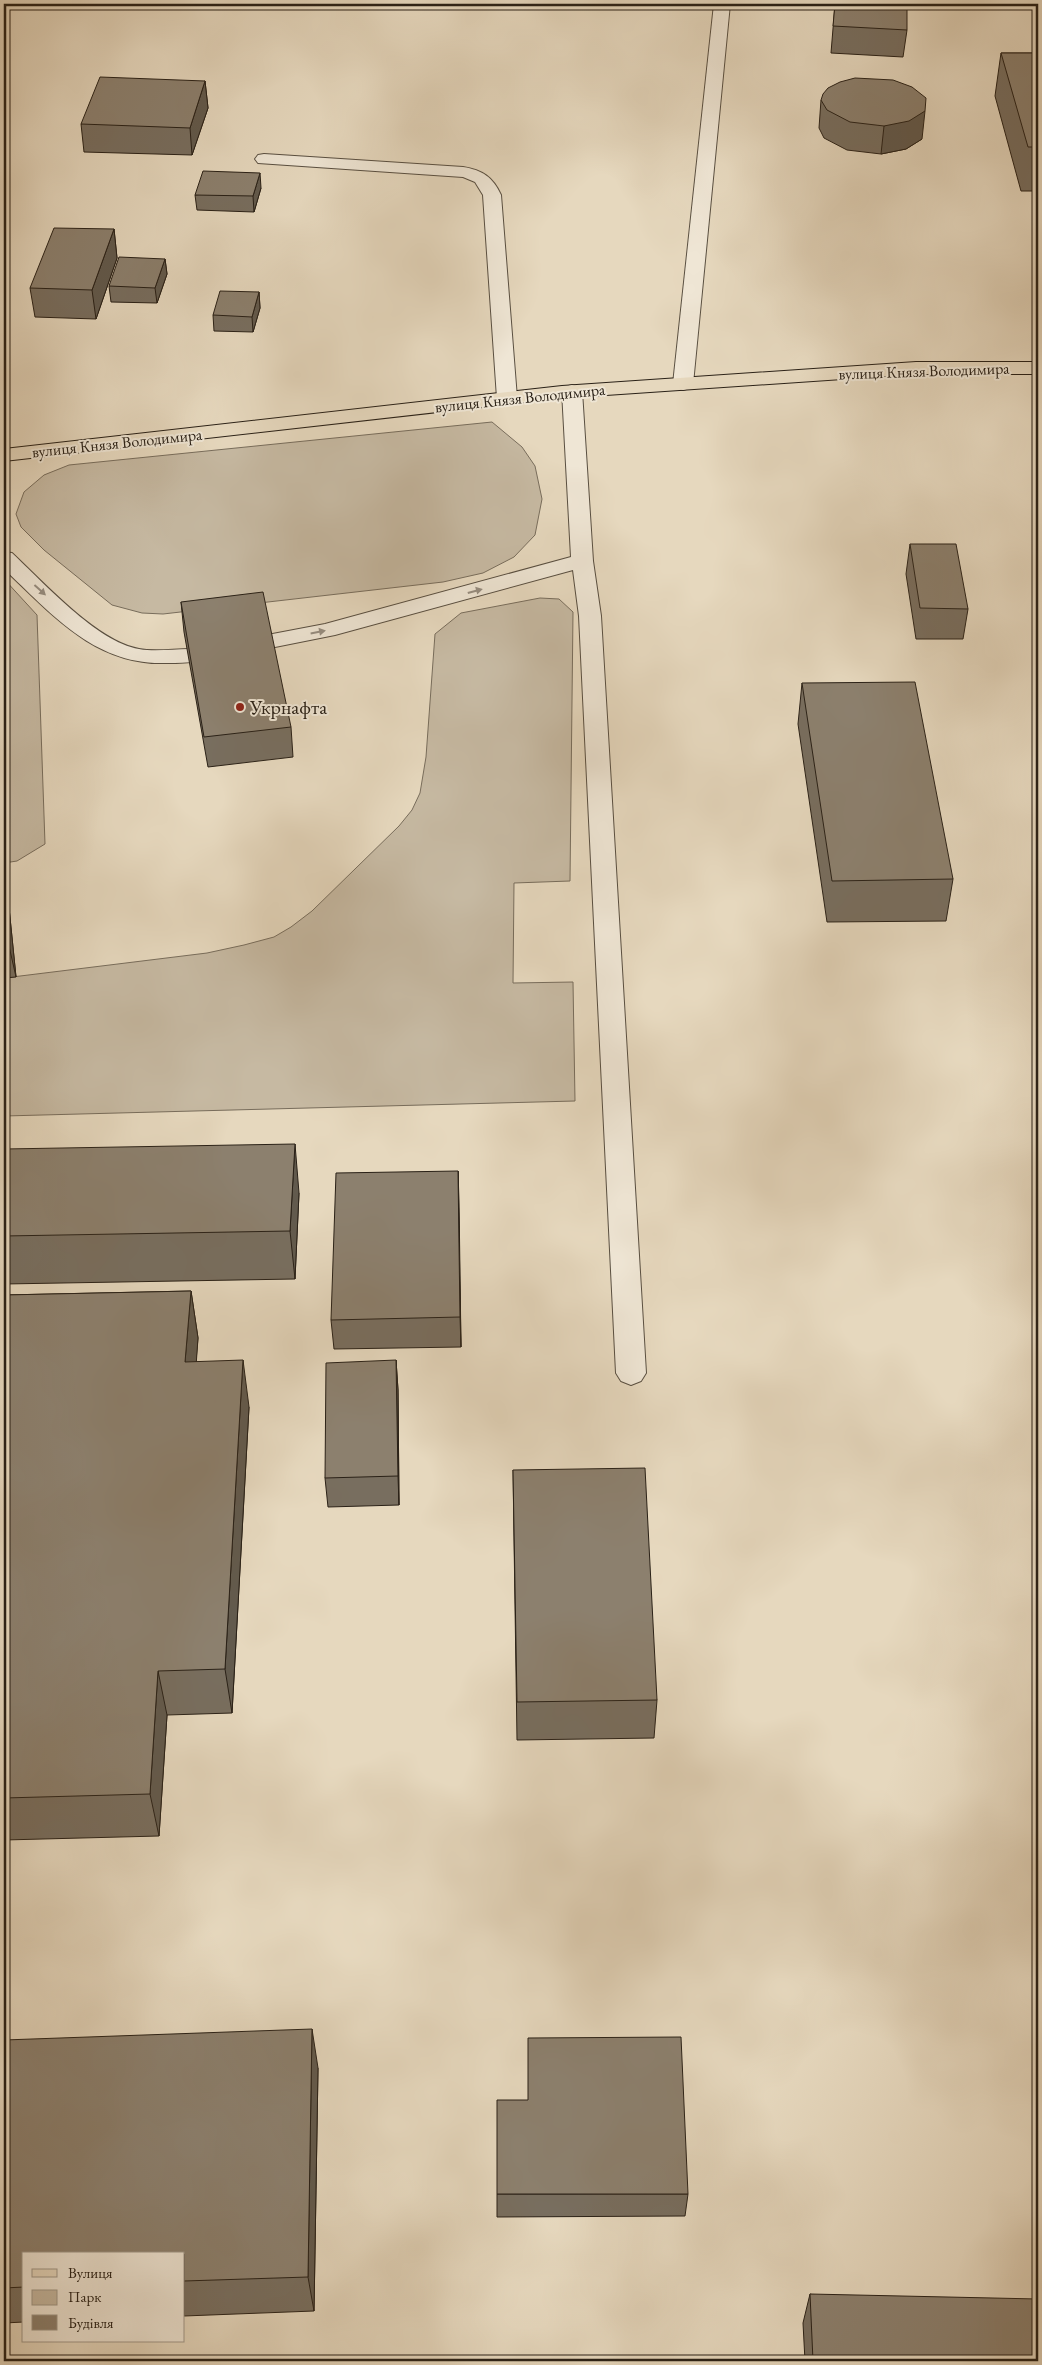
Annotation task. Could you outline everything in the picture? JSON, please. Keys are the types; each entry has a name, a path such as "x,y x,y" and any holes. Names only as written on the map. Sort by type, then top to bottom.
{"main road":[{"name":"вулиця Князя Володимира","path":"4,455 572,391 916,368 1038,368"}],"lane":[{"path":"684,384 722,4"},
{"path":"264,159 463,172 479,175 485,180 492,195 507,398"},
{"path":"572,391 582,561 590,616 631,1373"},
{"path":"4,558 78,624 110,647 138,656 189,656"},
{"path":"270,641 327,630 582,561"}],"green space":[{"path":"492,422 522,447 535,466 542,499 535,535 514,557 483,573 443,582 163,614 142,613 112,605 44,550 21,527 16,514 24,492 44,475 69,465"},
{"path":"4,579 37,615 45,844 17,861 4,863"},
{"path":"540,598 559,599 573,612 570,881 514,883 513,983 573,982 575,1101 4,1116 4,978 207,953 274,937 291,927 312,911 399,826 412,810 420,793 426,757 435,634 461,613"}],"building":[{"path":"835,4 907,4 907,30 833,26"},
{"path":"1001,53 1038,53 1038,147 1028,147"},
{"path":"100,77 205,81 190,128 81,124"},
{"path":"855,78 893,80 912,87 926,98 925,111 909,121 884,126 850,122 827,110 821,100 828,88"},
{"path":"203,171 260,173 253,196 195,195"},
{"path":"54,228 114,229 92,290 30,288"},
{"path":"119,257 165,259 155,288 109,286"},
{"path":"220,291 259,292 252,317 213,315"},
{"path":"910,544 956,544 968,609 920,608"},
{"name":"Укрнафта","path":"263,592 291,727 204,737 181,602"},
{"path":"915,682 953,879 832,881 802,683"},
{"path":"4,888 9,946 4,947"},
{"path":"295,1144 290,1231 4,1236 4,1149"},
{"path":"458,1171 460,1317 331,1320 336,1173"},
{"path":"191,1291 185,1362 243,1360 225,1669 158,1671 150,1794 4,1798 4,1295"},
{"path":"396,1360 398,1476 325,1478 326,1363"},
{"path":"645,1468 657,1700 517,1702 513,1470"},
{"path":"312,2029 308,2277 185,2281 185,2252 22,2252 22,2287 4,2288 4,2040"},
{"path":"681,2037 688,2194 497,2194 497,2100 528,2100 528,2038"},
{"path":"810,2294 1038,2299 1038,2361 813,2361"}],"place":[{"name":"Укрнафта","path":"240,707"}]}
